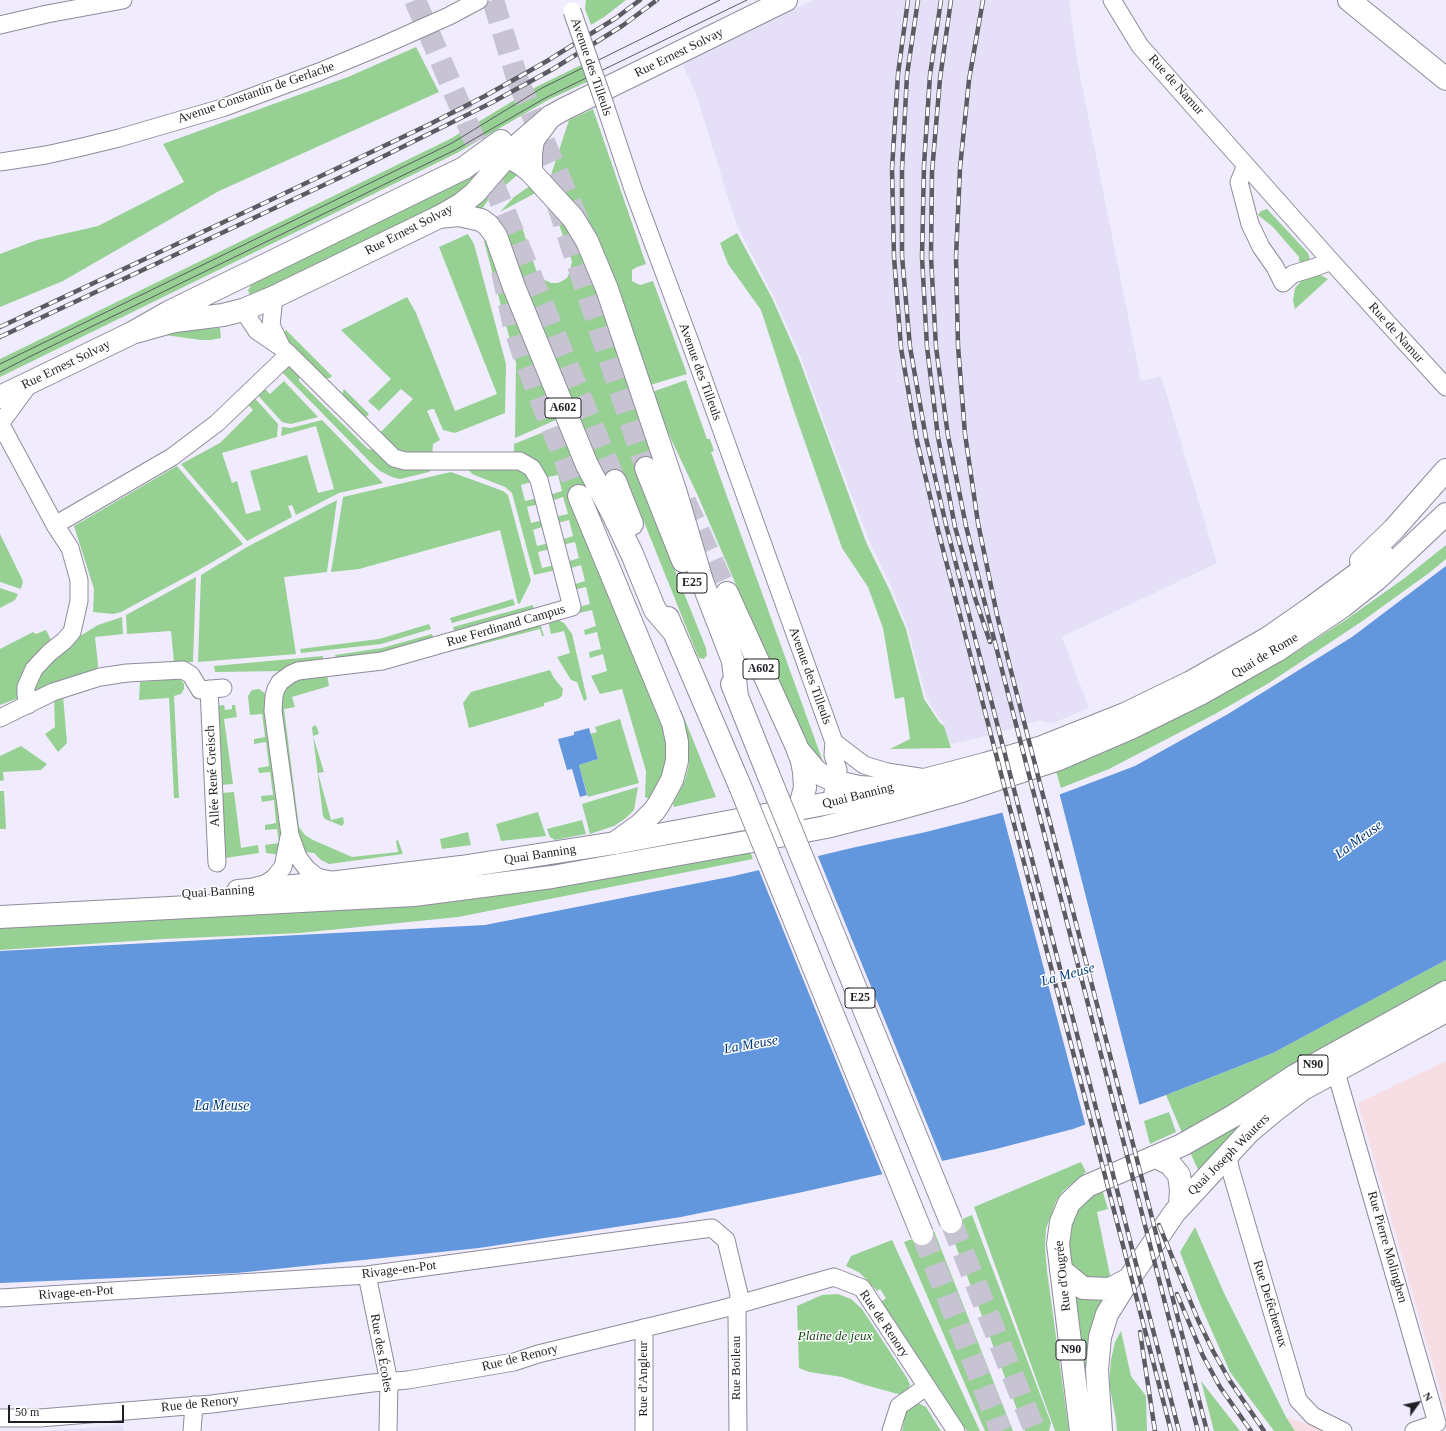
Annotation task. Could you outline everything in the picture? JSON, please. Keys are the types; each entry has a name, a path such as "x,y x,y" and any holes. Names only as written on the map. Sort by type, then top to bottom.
{"main road":[{"name":"Rue Ernest Solvay","path":"0,397 132,333 169,312 464,168 497,154 564,108 786,0"},
{"path":"1349,0 1446,79"},
{"path":"531,172 533,140 550,117"},
{"name":"Rue Ernest Solvay","path":"132,333 175,321 223,315 243,310 274,297 460,205 475,193 497,154"},
{"name":"A602","path":"497,154 522,164 531,172 573,218 587,241 607,289 675,490 702,581 733,661 737,697"},
{"name":"A602","path":"439,216 459,215 481,220 488,225 496,236 514,287 587,465 632,554 655,610 672,631"},
{"name":"Rue Ernest Solvay","path":"243,310 239,296 241,288 260,268"},
{"name":"E25","path":"646,468 768,774 951,1222"},
{"path":"1311,608 1394,530 1446,470"},
{"name":"E25","path":"615,481 672,631 740,786 922,1234"},
{"path":"579,496 673,723 677,742 677,761 672,780 659,804 640,825 616,843"},
{"name":"Quai de Rome","path":"1068,737 1125,714 1191,682 1268,638 1371,565 1401,541 1446,500"},
{"name":"Quai de Rome","path":"1059,758 1131,728 1200,694 1282,647 1343,606 1377,579 1446,514"},
{"path":"1377,579 1414,558 1446,533"},
{"name":"A602","path":"727,593 802,761 805,780 803,796 797,810"},
{"name":"Quai Banning","path":"0,903 241,890 338,882 461,867 616,843 867,796 890,788 985,764 1042,747 1068,737"},
{"name":"A602","path":"796,745 802,755 815,770 837,782 859,787 890,788"},
{"name":"Quai Banning","path":"0,917 414,895 552,876 826,827 955,793 1059,758"},
{"path":"769,838 783,829 797,810"},
{"name":"Quai Joseph Wauters","path":"1182,1145 1236,1115 1296,1074 1446,992"},
{"name":"Quai Joseph Wauters","path":"1180,1205 1249,1132 1304,1089 1446,1011"},
{"name":"Rue d'Ougrée","path":"1082,1431 1058,1244 1060,1222 1070,1202 1087,1186 1182,1145"},
{"path":"1156,1157 1170,1164 1179,1175 1181,1190 1180,1205"},
{"name":"N90","path":"1101,1431 1097,1370 1100,1337 1107,1314 1114,1301 1180,1205"},
{"name":"N90","path":"1061,1270 1083,1288 1110,1289 1129,1279"}],"street":[{"path":"0,25 47,14 123,0"},
{"name":"Avenue Constantin de Gerlache","path":"0,162 46,155 119,138 222,108 340,63 449,16 479,0"},
{"name":"Rue de Namur","path":"1112,0 1140,46 1331,261 1446,387"},
{"name":"Avenue des Tilleuls","path":"573,5 636,198 690,342 834,742 833,755 838,770 837,782 833,793 826,804"},
{"path":"1246,165 1239,182 1250,224 1260,247 1275,267 1283,283 1293,274 1331,261"},
{"path":"274,297 271,325 286,351"},
{"path":"243,310 257,331 286,351"},
{"path":"55,525 160,464 187,446 217,423 286,351"},
{"name":"Rue Ferdinand Campus","path":"286,351 394,458 405,461 520,461 532,468 539,480 572,607 382,662 298,671 285,677 276,688 273,711 290,835"},
{"path":"0,718 27,700 26,687 34,669 72,632 79,600 79,580 70,548 55,525 0,423 30,383"},
{"name":"Allée René Greisch","path":"27,700 100,677 127,673 183,670 191,675 200,690 216,688 217,863"},
{"name":"Avenue des Tilleuls","path":"834,742 864,765 887,772 928,778"},
{"path":"290,835 298,857 307,869 317,877 338,882"},
{"path":"241,890 265,884 274,878 283,868 290,835"},
{"name":"Rue Pierre Molinghen","path":"1336,1072 1437,1423 1414,1431"},
{"name":"Rue Defêchereux","path":"1228,1155 1230,1168 1298,1400 1313,1416 1343,1431"},
{"name":"Rivage-en-Pot","path":"0,1298 367,1275 712,1228 726,1240 739,1294 738,1304"},
{"name":"Rue des Écoles","path":"367,1275 389,1382 388,1431"},
{"name":"Rue de Renory","path":"0,1418 40,1418 194,1405 389,1382 514,1362 538,1354 722,1309 834,1277 862,1288 956,1431"},
{"name":"Rue Boileau","path":"738,1304 738,1431"},
{"name":"Rue d'Angleur","path":"642,1328 644,1338 644,1431"},
{"path":"891,1431 899,1406 926,1387"},
{"path":"192,1431 194,1405"}],"shaded area":[{"path":"814,0 1069,0 1077,60 1141,381 1161,376 1217,563 1062,637 1089,708 1051,724 1040,720 983,737 951,744 942,722 926,698 908,629 893,591 869,540 801,358 774,297 737,226 696,94 681,61"},
{"path":"1446,1061 1446,1411 1358,1103"},
{"path":"1286,1417 1329,1431 1295,1431"},
{"path":"123,1425 124,1431 43,1431"}],"green space":[{"path":"586,0 626,0 591,25 585,9"},
{"path":"416,47 439,92 219,191 63,281 0,307 0,254 37,240 98,226 184,182 163,144 348,77"},
{"path":"581,65 589,81 548,100 457,153 0,377 0,359 450,139 536,87"},
{"path":"593,109 646,264 632,270 632,281 640,285 653,281 687,374 650,385 598,237 551,175 569,120"},
{"path":"507,160 521,172 489,199 479,213 466,209"},
{"path":"488,163 457,202 250,296 248,290 252,284 257,281 449,188"},
{"path":"534,183 541,190 500,212 514,197"},
{"path":"551,202 578,235 659,464 636,473 706,648 707,655 704,659 699,658 697,654 626,477 605,486 500,229 519,218 537,273 541,278 551,283 558,283 562,281 567,278 572,261"},
{"path":"1267,209 1308,253 1310,259 1302,263 1299,261 1299,257 1273,227 1258,215 1261,211"},
{"path":"737,233 772,298 799,359 866,542 890,591 906,629 924,699 940,723 944,726 951,748 890,749 910,739 904,697 895,699 883,628 868,587 842,548 793,408 761,310 728,264 720,243"},
{"path":"468,234 474,244 506,364 505,413 455,433 443,430 434,409 431,409 427,411 440,440 433,444 432,456 402,456 377,436 413,399 401,389 379,411 368,401 391,379 341,330 407,297 416,313 455,411 497,394 439,247"},
{"path":"490,240 558,419 515,438 516,363 484,241"},
{"path":"1320,275 1328,279 1295,309 1293,301 1295,288 1302,280 1311,276"},
{"path":"220,328 221,338 211,340 165,335 165,330"},
{"path":"286,330 332,376 330,378 324,378 282,335"},
{"path":"286,360 299,372 299,381 368,449 435,467 429,472 400,479 380,471 278,368"},
{"path":"686,380 707,439 710,439 714,451 711,452 822,759 822,765 810,750 751,620 698,496 661,418 652,392"},
{"path":"284,381 318,417 291,424 282,422 254,391 261,385 270,394"},
{"path":"344,389 369,414 364,419 342,397"},
{"path":"251,394 278,424 277,437 222,453 232,483 237,481 246,514 261,510 250,471 307,455 318,493 334,489 316,426 281,436 282,427 291,428 322,420 383,483 339,493 296,515 292,505 288,506 292,517 247,541 181,464 220,443 253,410 244,400"},
{"path":"561,425 589,492 663,717 668,759 660,781 649,799 645,797 646,771 622,689 600,694 591,676 607,671 603,654 590,658 589,652 601,649 597,632 585,635 584,630 596,626 592,610 579,613 578,607 590,604 586,587 574,590 572,585 585,581 581,565 568,569 566,562 579,558 575,542 562,545 561,540 573,536 569,520 557,523 555,517 568,514 563,497 551,501 549,495 562,491 558,475 543,478 514,457 514,444"},
{"path":"177,466 243,544 121,612 113,614 93,612 94,589 74,526"},
{"path":"469,466 518,466 534,481 521,485 525,501 538,498 539,504 527,507 531,523 543,520 545,526 533,530 537,546 549,543 551,549 538,552 542,568 555,565 556,570 534,575 512,493 505,487 472,474 469,470"},
{"path":"451,472 503,491 508,495 531,581 520,603 518,604 500,530 359,569 331,572 343,497"},
{"path":"337,500 327,572 284,577 296,654 198,662 201,575 247,547"},
{"path":"0,534 23,581 21,589 0,582"},
{"path":"1446,545 1446,559 1429,573 1361,622 1269,683 1215,714 1109,769 1061,788 1055,768 1201,705 1282,661 1347,619 1406,577"},
{"path":"196,577 193,662 174,662 171,631 127,634 126,615"},
{"path":"0,588 18,594 15,600 0,608"},
{"path":"513,599 515,605 452,623 450,618"},
{"path":"533,605 534,610 455,633 453,627"},
{"path":"122,617 123,634 95,637 98,665 97,669 32,693 39,673 80,636 98,625"},
{"path":"558,620 564,623 572,634 587,699 584,701 577,682 571,680 557,657 570,653 564,631 551,634 548,621"},
{"path":"540,623 544,636 542,636 540,629 459,650 458,646"},
{"path":"429,624 431,629 381,644 301,653 300,649 379,639"},
{"path":"46,630 53,644 21,697 0,705 0,649 33,632 36,634"},
{"path":"432,634 434,639 383,654 336,660 335,655 382,648"},
{"path":"323,656 323,662 283,671 215,672 214,666"},
{"path":"550,670 554,678 563,689 562,696 558,699 544,703 544,706 469,728 463,703 471,692"},
{"path":"327,675 329,686 292,697 295,707 284,709 299,827 305,835 313,840 352,857 398,852 396,841 398,840 403,854 329,864 321,860 314,853 305,852 299,849 280,699 286,686 294,679"},
{"path":"179,679 184,684 184,689 181,694 174,696 179,798 174,798 169,698 139,700 140,682"},
{"path":"259,689 266,694 284,839 283,855 266,853 265,845 279,843 277,829 265,830 265,825 276,823 274,800 262,802 261,796 273,795 270,772 259,773 258,768 269,766 266,742 254,744 254,739 265,737 262,714 250,715 248,696 252,690"},
{"path":"63,696 67,743 58,752 45,734 55,727 54,698"},
{"path":"224,705 225,710 232,709 232,705 235,705 237,717 224,719 233,784 221,785 216,706"},
{"path":"679,710 681,710 716,797 674,807 673,804 685,780 689,764 686,729"},
{"path":"620,719 639,783 588,797 579,765 598,759 590,734 597,732 595,727"},
{"path":"314,725 317,727 319,734 313,736 312,728"},
{"path":"313,736 324,772 318,773 331,820 343,817 344,823 342,826 325,819 323,816"},
{"path":"21,746 47,764 41,770 3,772 4,780 0,781 0,756"},
{"path":"638,787 634,810 626,818 614,826 590,834 582,804"},
{"path":"0,791 4,791 6,829 0,829"},
{"path":"234,792 241,848 258,845 259,853 225,858 221,793"},
{"path":"538,812 546,836 501,841 496,824"},
{"path":"582,820 586,834 555,840 550,837 547,829"},
{"path":"468,832 471,845 442,849 440,839"},
{"path":"749,848 753,859 458,917 300,933 163,939 0,950 0,923 190,915"},
{"path":"1446,960 1446,985 1183,1135 1166,1095 1273,1053"},
{"path":"1169,1112 1176,1132 1150,1144 1144,1121"},
{"path":"1251,1117 1200,1174 1190,1152"},
{"path":"1081,1162 1086,1172 1063,1191 1056,1201 1046,1229 1045,1247 1047,1271 1069,1431 1055,1431 974,1207"},
{"path":"1102,1189 1108,1209 1097,1212 1111,1280 1089,1281 1070,1263 1068,1233 1076,1213 1083,1203"},
{"path":"972,1215 1051,1423 1049,1431 1025,1431 948,1225"},
{"path":"1195,1227 1224,1293 1286,1417 1295,1431 1274,1431 1230,1372 1200,1304 1180,1252"},
{"path":"934,1231 1013,1431 985,1431 904,1242"},
{"path":"892,1240 980,1431 967,1431 881,1302 886,1298 880,1289 877,1291 860,1273 846,1266 851,1256"},
{"path":"1073,1292 1105,1299 1089,1351 1085,1375"},
{"name":"Plaine de jeux","path":"838,1294 851,1299 862,1309 907,1378 910,1385 902,1394 865,1385 842,1377 809,1372 799,1368 797,1306 822,1295"},
{"path":"1121,1331 1131,1376 1146,1396 1147,1431 1117,1431 1109,1383 1111,1360 1115,1342"},
{"path":"1201,1381 1240,1431 1214,1431"},
{"path":"918,1403 926,1407 941,1431 902,1431 906,1411"}],"water":[{"name":"La Meuse","path":"1446,566 1446,960 1273,1053 1166,1095 1073,1129 996,1149 798,1193 681,1217 479,1248 237,1273 0,1283 0,951 485,925 734,876 926,832 1032,805 1135,766 1228,714 1352,637"},
{"path":"589,728 598,759 579,765 587,795 580,797 572,769 567,770 558,739 574,735 574,732"}],"pier":[{"path":"1059,792 1140,1107 1086,1127 1002,811 1031,803"},
{"path":"817,854 943,1163 883,1176 758,868"}],"tunnel":[{"path":"415,0 500,200 615,481"},
{"path":"493,0 522,94"},
{"path":"518,81 579,223"},
{"path":"557,203 646,468"},
{"path":"502,271 514,327 526,363 579,496"},
{"path":"685,501 727,593"},
{"path":"951,1222 1035,1431"},
{"path":"922,1234 1001,1431"}],"tram line":[{"path":"0,364 452,143 542,88 720,0"},
{"path":"0,372 455,150 547,97 747,0"}],"railway":[{"path":"0,327 428,125 485,96 547,61 616,18 640,0"},
{"path":"0,337 358,169 491,103 553,69 622,26 657,0"},
{"path":"908,0 898,74 892,169 894,257 901,348 917,441 938,530 1171,1431"},
{"path":"918,0 907,75 902,169 902,256 910,347 926,438 947,529 1179,1431"},
{"path":"941,0 930,75 924,165 922,257 927,347 938,437 955,527 975,598 990,642"},
{"path":"951,0 940,79 932,172 931,257 936,347 948,436 966,526 985,604 1198,1431"},
{"path":"983,0 969,80 960,168 956,257 958,346 965,434 978,523 997,615 1014,683 1207,1431"},
{"path":"1159,1225 1198,1320 1213,1351 1230,1381 1264,1431"},
{"path":"1177,1294 1203,1356 1220,1387 1251,1431"},
{"path":"1140,1332 1155,1431"}]}
